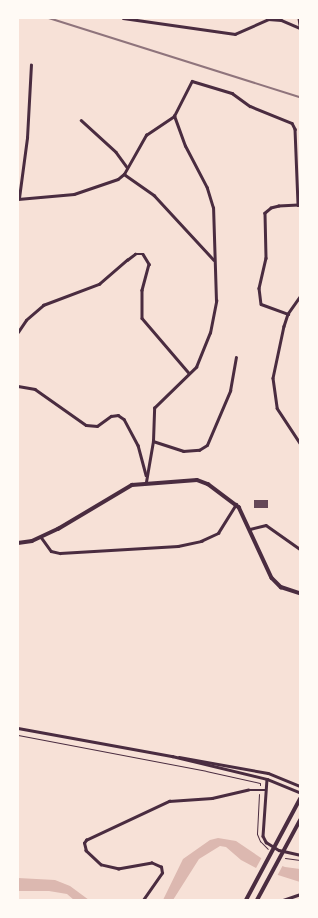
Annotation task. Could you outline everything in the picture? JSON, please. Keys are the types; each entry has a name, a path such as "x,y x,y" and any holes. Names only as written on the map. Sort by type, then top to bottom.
{"main road":[{"path":"246,900 300,799"},
{"path":"258,899 300,820"}],"street":[{"path":"123,18 235,34 268,19 281,20 300,28"},
{"path":"299,18 300,25"},
{"path":"31,66 28,138 19,198 74,194 118,179 124,174 146,135 174,116 192,81 232,93 250,106 294,125 299,182 298,205 271,208 265,218 266,258 259,299 267,308 288,314"},
{"path":"146,482 153,441 154,408 196,367 205,350 214,316 217,286 214,217 211,200 184,146 174,116"},
{"path":"81,120 116,152 127,167"},
{"path":"124,174 154,195 215,260"},
{"path":"18,332 26,320 43,305 99,284 135,254 143,254 150,264 142,290 142,318 189,374"},
{"path":"300,297 288,314 274,372 276,402 300,443"},
{"path":"153,441 183,451 200,450 207,445 230,391 236,358"},
{"path":"18,386 35,390 86,425 97,426 111,416 118,415 124,419 138,445 146,476"},
{"path":"18,544 41,538 69,523 129,486 146,482 202,482 236,504 250,529 272,578 281,587 300,593"},
{"path":"41,538 51,551 60,553 178,546 215,535 236,504"},
{"path":"250,529 266,525 300,549"},
{"path":"18,728 172,756 267,779 300,792"},
{"path":"172,756 195,758 268,773 300,786"},
{"path":"267,779 262,829 266,842 285,853 300,855"},
{"path":"143,900 162,873 161,868 152,863 124,869 101,865 86,851 84,843 86,840 169,801 212,798 248,790 265,790"},
{"path":"283,900 300,894"}],"path":[{"path":"18,735 260,783"}],"shaded area":[{"path":"218,838 236,841 261,858 285,867 300,869 300,882 256,868 241,860 226,847 220,846 199,859 173,900 163,900 183,859 210,840"},
{"path":"18,878 55,880 70,886 89,900 74,900 67,894 49,891 18,891"}],"pier":[{"path":"262,857 283,865 276,878 255,870"}],"building":[{"path":"254,500 268,500 268,508 254,508"}],"railway":[{"path":"49,18 300,97"}]}
